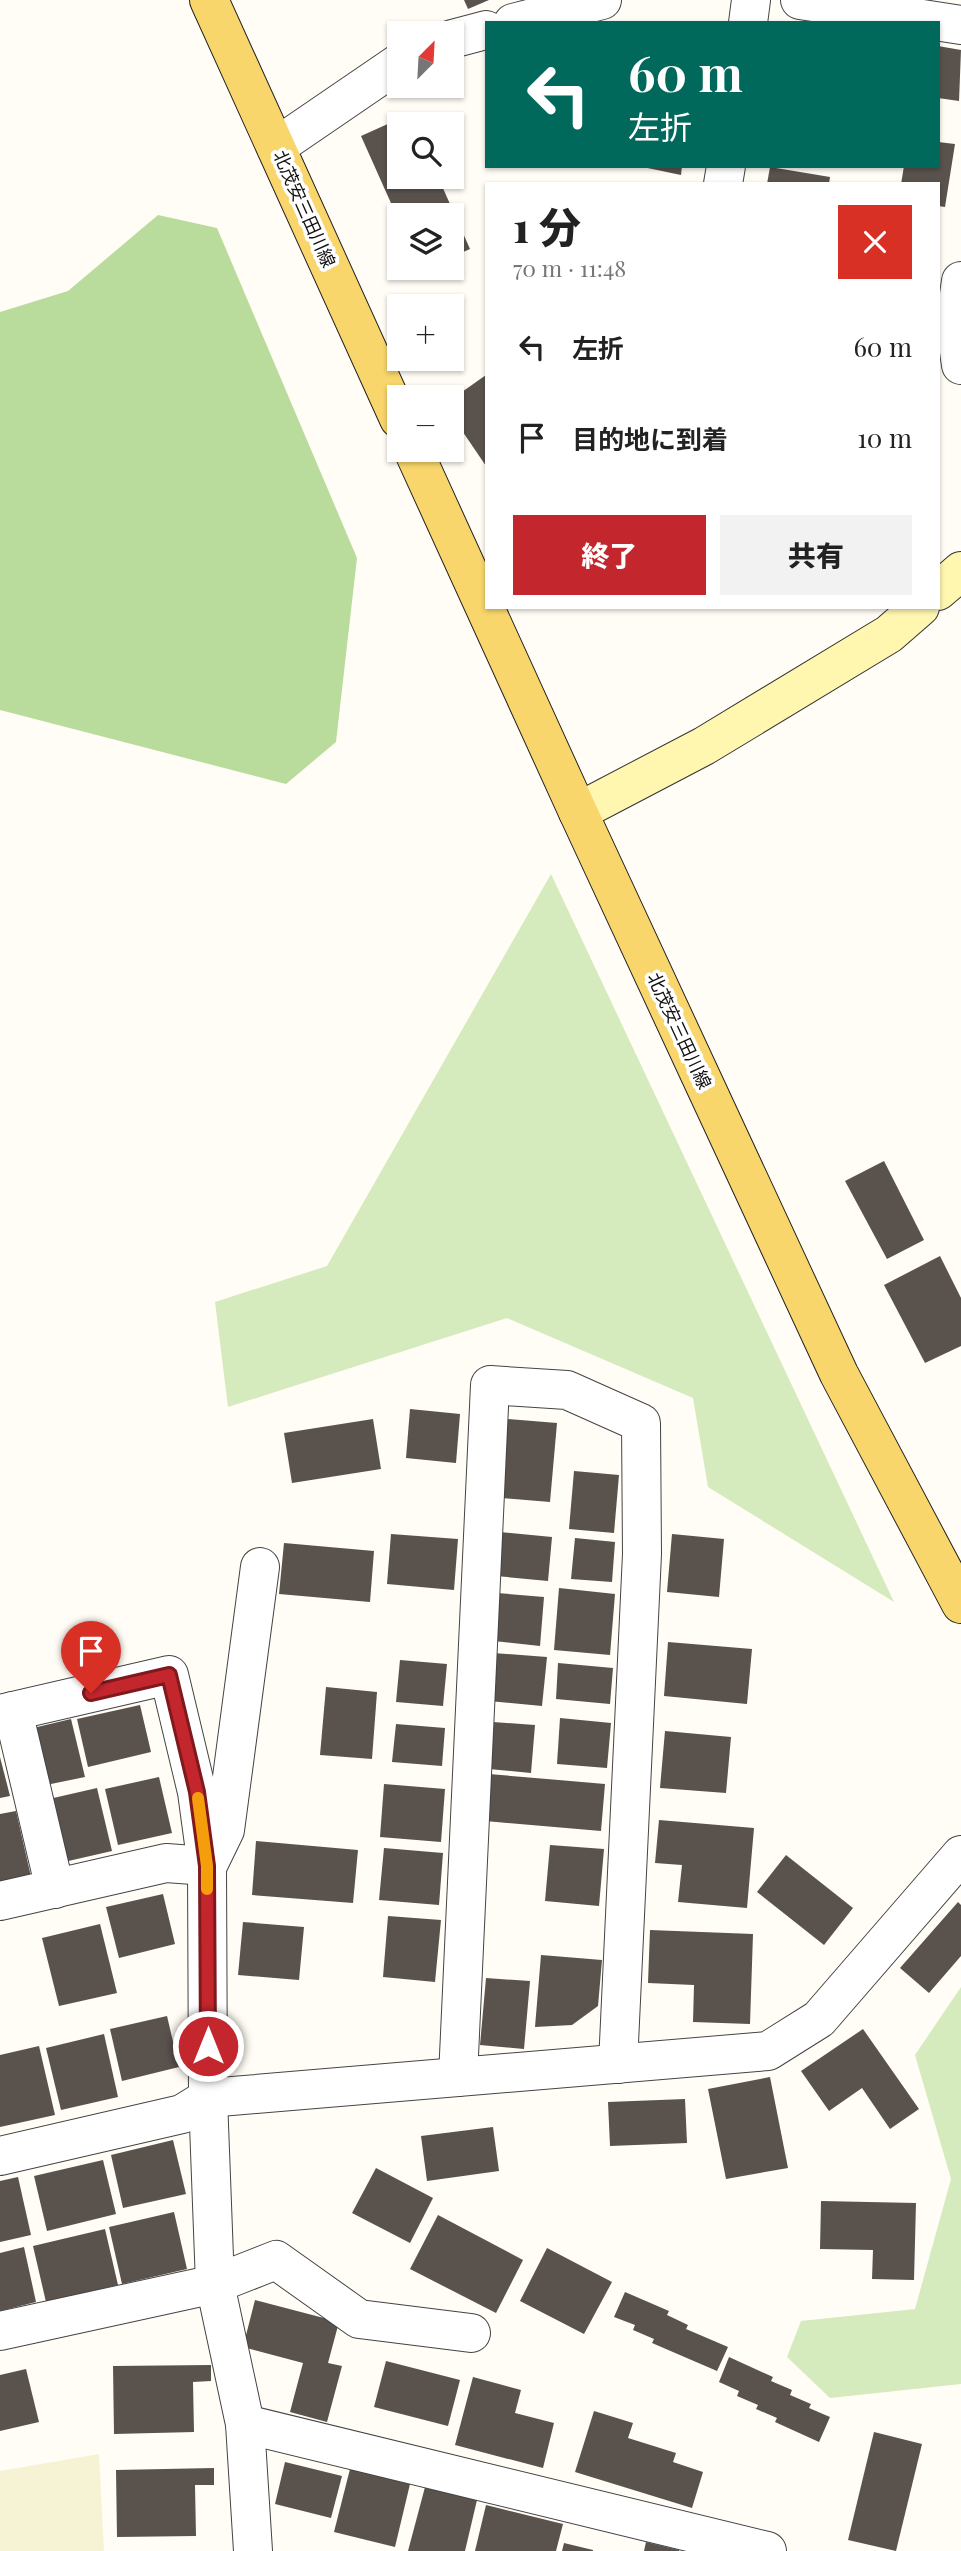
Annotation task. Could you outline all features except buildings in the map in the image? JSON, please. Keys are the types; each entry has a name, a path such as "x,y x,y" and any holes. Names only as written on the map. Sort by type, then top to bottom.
{"main road":[{"name":"北茂安三田川線","path":"209,0 387,392"},
{"name":"北茂安三田川線","path":"418,462 485,608"},
{"name":"北茂安三田川線","path":"485,609 839,1374 961,1604"}],"street":[{"path":"521,21 602,0"},
{"path":"748,21 751,0"},
{"path":"800,0 935,21"},
{"path":"940,22 961,25"},
{"path":"464,36 485,30"},
{"path":"276,147 387,71"},
{"path":"961,281 955,323 961,365"},
{"path":"940,590 961,571"},
{"path":"578,812 704,746 889,634 918,609"},
{"path":"458,2077 490,1385 567,1390 641,1423 642,1554 618,2064"},
{"path":"207,1866 225,1830 260,1567"},
{"path":"55,1889 6,1712 169,1675 197,1792 207,1866 208,2098 215,2284 245,2424 253,2551"},
{"path":"0,2156 183,2114 208,2098 768,2051 819,2019 961,1855"},
{"path":"0,1901 166,1863 207,1866"},
{"path":"0,2331 215,2284 276,2260 359,2319 471,2333"},
{"path":"245,2424 767,2551"}],"shaded area":[{"path":"99,2454 104,2551 0,2551 0,2471"}],"green space":[{"path":"158,215 217,228 357,558 336,742 286,784 0,710 0,312 68,291"},
{"path":"551,874 894,1602 708,1487 693,1398 507,1318 228,1407 215,1302 327,1266"},
{"path":"961,1987 961,2384 830,2398 787,2357 801,2321 915,2309 951,2179 915,2055"}],"slow traffic":[{"path":"198,1798 207,1866 207,1889"}],"route":[{"path":"91,1693 169,1675 197,1792 207,1866 208,2046"}]}
